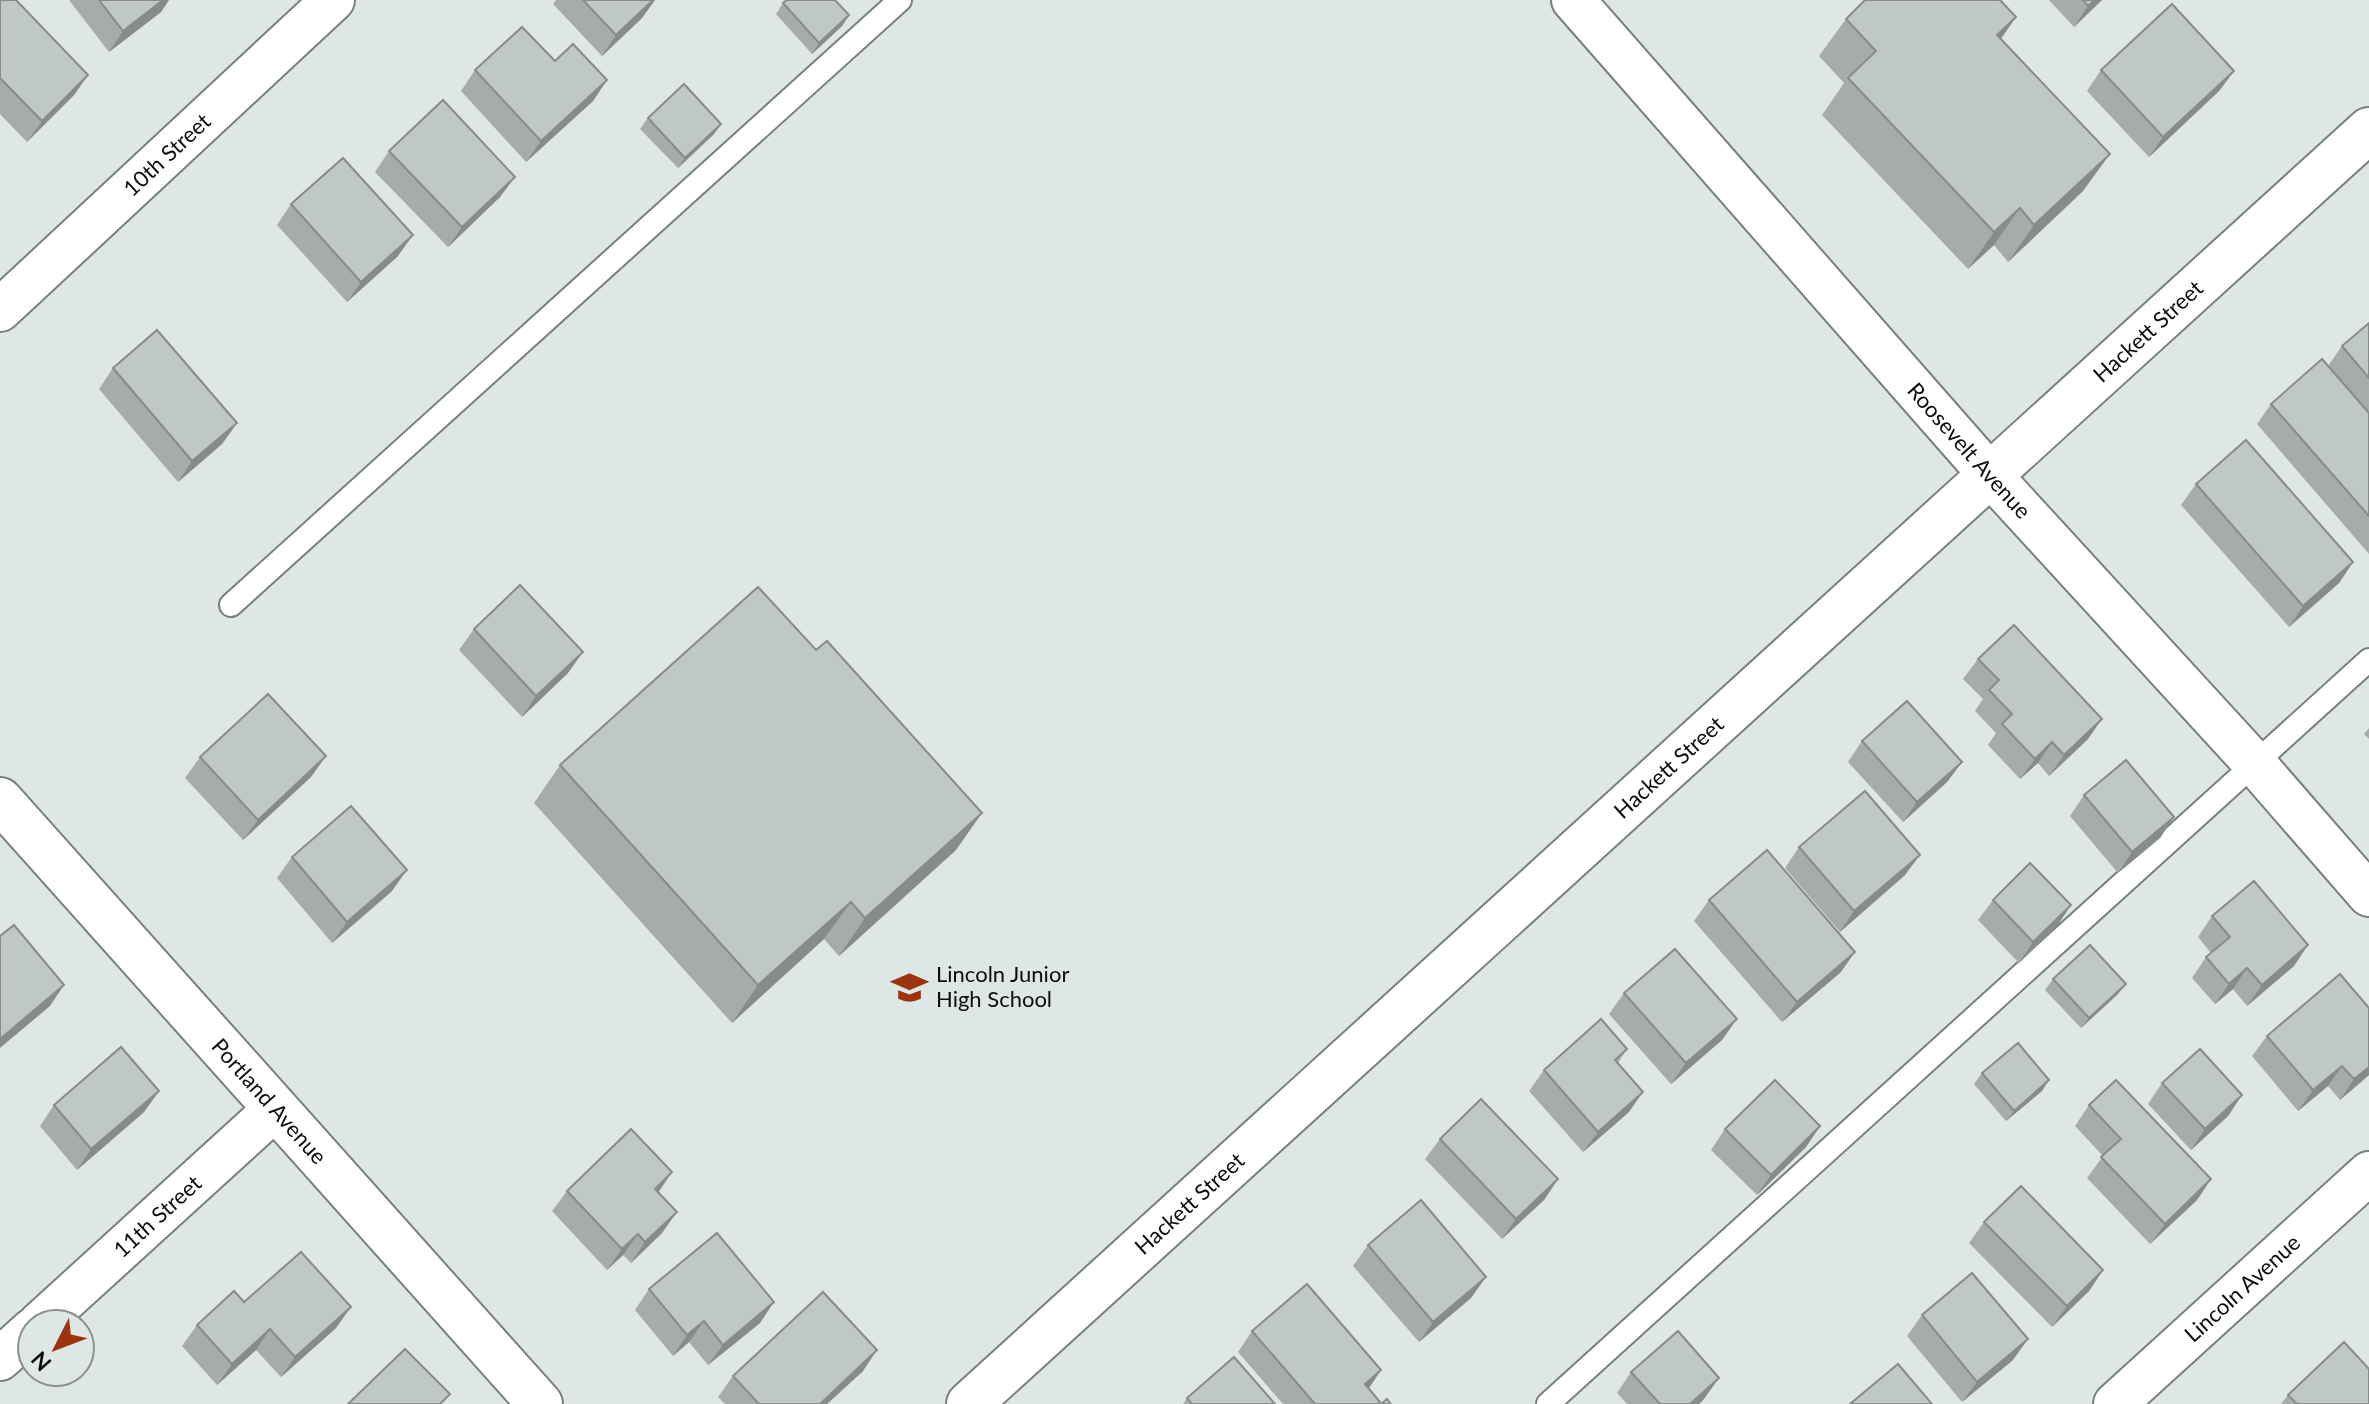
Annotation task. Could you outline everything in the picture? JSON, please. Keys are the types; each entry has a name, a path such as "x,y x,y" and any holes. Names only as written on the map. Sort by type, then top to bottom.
{"street":[{"name":"10th Street","path":"0,310 333,0"},
{"name":"Roosevelt Avenue","path":"1573,0 1991,476 2255,764 2369,895"},
{"name":"Hackett Street","path":"969,1404 2369,130"},
{"name":"Portland Avenue","path":"0,800 540,1404"},
{"name":"11th Street","path":"53,1308 275,1109"},
{"name":"Lincoln Avenue","path":"2115,1404 2369,1173"}],"lane":[{"path":"231,605 900,0"},
{"path":"1548,1404 2369,660"}],"building":[{"path":"0,0 16,0 88,75 42,121 0,78"},
{"path":"99,0 163,0 123,31"},
{"path":"583,0 653,0 616,35"},
{"path":"787,0 835,0 849,15 819,43 783,3"},
{"path":"1865,0 2000,0 2016,17 1997,35 2110,154 2034,225 2020,208 1994,232 1848,78 1876,51 1846,19"},
{"path":"2172,4 2234,71 2163,137 2101,70"},
{"path":"522,27 555,61 573,44 607,80 541,141 475,70"},
{"path":"684,84 721,124 685,158 648,118"},
{"path":"443,100 515,177 462,227 389,151"},
{"path":"343,158 413,235 361,282 291,204"},
{"path":"2369,323 2369,378 2342,346"},
{"path":"157,330 237,423 192,461 113,368"},
{"path":"2322,359 2369,413 2369,516 2271,404"},
{"path":"2246,440 2353,562 2303,606 2196,484"},
{"path":"520,585 583,652 536,696 474,629"},
{"path":"758,587 816,650 827,641 982,813 865,918 851,902 758,985 560,765"},
{"path":"2014,625 2102,719 2064,755 2052,742 2035,759 2002,724 2012,714 1989,690 1999,680 1978,659"},
{"path":"268,694 326,756 258,820 200,757"},
{"path":"1907,701 1962,762 1917,802 1862,741"},
{"path":"2126,760 2174,817 2132,852 2084,795"},
{"path":"1865,791 1920,855 1854,911 1799,847"},
{"path":"351,806 407,870 347,922 292,857"},
{"path":"1767,850 1855,952 1797,1002 1709,900"},
{"path":"2030,863 2071,905 2033,942 1993,900"},
{"path":"2254,881 2308,945 2262,985 2247,968 2229,984 2206,957 2230,937 2212,916"},
{"path":"14,925 64,985 0,1039 0,936"},
{"path":"2090,945 2126,984 2089,1018 2053,979"},
{"path":"1675,949 1737,1019 1686,1063 1624,993"},
{"path":"2340,974 2369,1008 2369,1067 2354,1079 2342,1066 2313,1090 2267,1036"},
{"path":"1601,1019 1627,1049 1615,1060 1643,1092 1598,1132 1544,1070"},
{"path":"2018,1043 2049,1080 2014,1111 1982,1073"},
{"path":"121,1047 159,1091 91,1149 54,1105"},
{"path":"2200,1049 2242,1095 2205,1129 2162,1083"},
{"path":"1775,1080 1820,1126 1771,1175 1725,1129"},
{"path":"2116,1080 2211,1179 2165,1224 2101,1157 2121,1139 2089,1105"},
{"path":"1481,1099 1558,1179 1516,1219 1440,1139"},
{"path":"631,1129 672,1172 655,1189 677,1212 645,1242 638,1234 622,1249 567,1191"},
{"path":"2021,1186 2103,1270 2067,1306 1984,1222"},
{"path":"1421,1200 1486,1277 1433,1322 1368,1245"},
{"path":"717,1233 774,1302 723,1345 704,1321 687,1335 649,1289"},
{"path":"301,1252 351,1307 295,1357 270,1329 232,1364 197,1325 234,1291 244,1302"},
{"path":"1972,1273 2028,1339 1977,1382 1922,1315"},
{"path":"1307,1284 1381,1370 1365,1384 1380,1402 1378,1404 1315,1404 1252,1331"},
{"path":"823,1292 877,1350 820,1404 759,1404 733,1376"},
{"path":"1678,1331 1719,1378 1690,1404 1660,1404 1631,1372"},
{"path":"2344,1342 2369,1369 2369,1404 2297,1404 2288,1395"},
{"path":"405,1349 450,1394 440,1404 348,1404"},
{"path":"1234,1357 1275,1404 1192,1404 1187,1398"},
{"path":"1898,1364 1932,1404 1850,1404"}],"place":[{"name":"Lincoln Junior High School","path":"910,987"}]}
